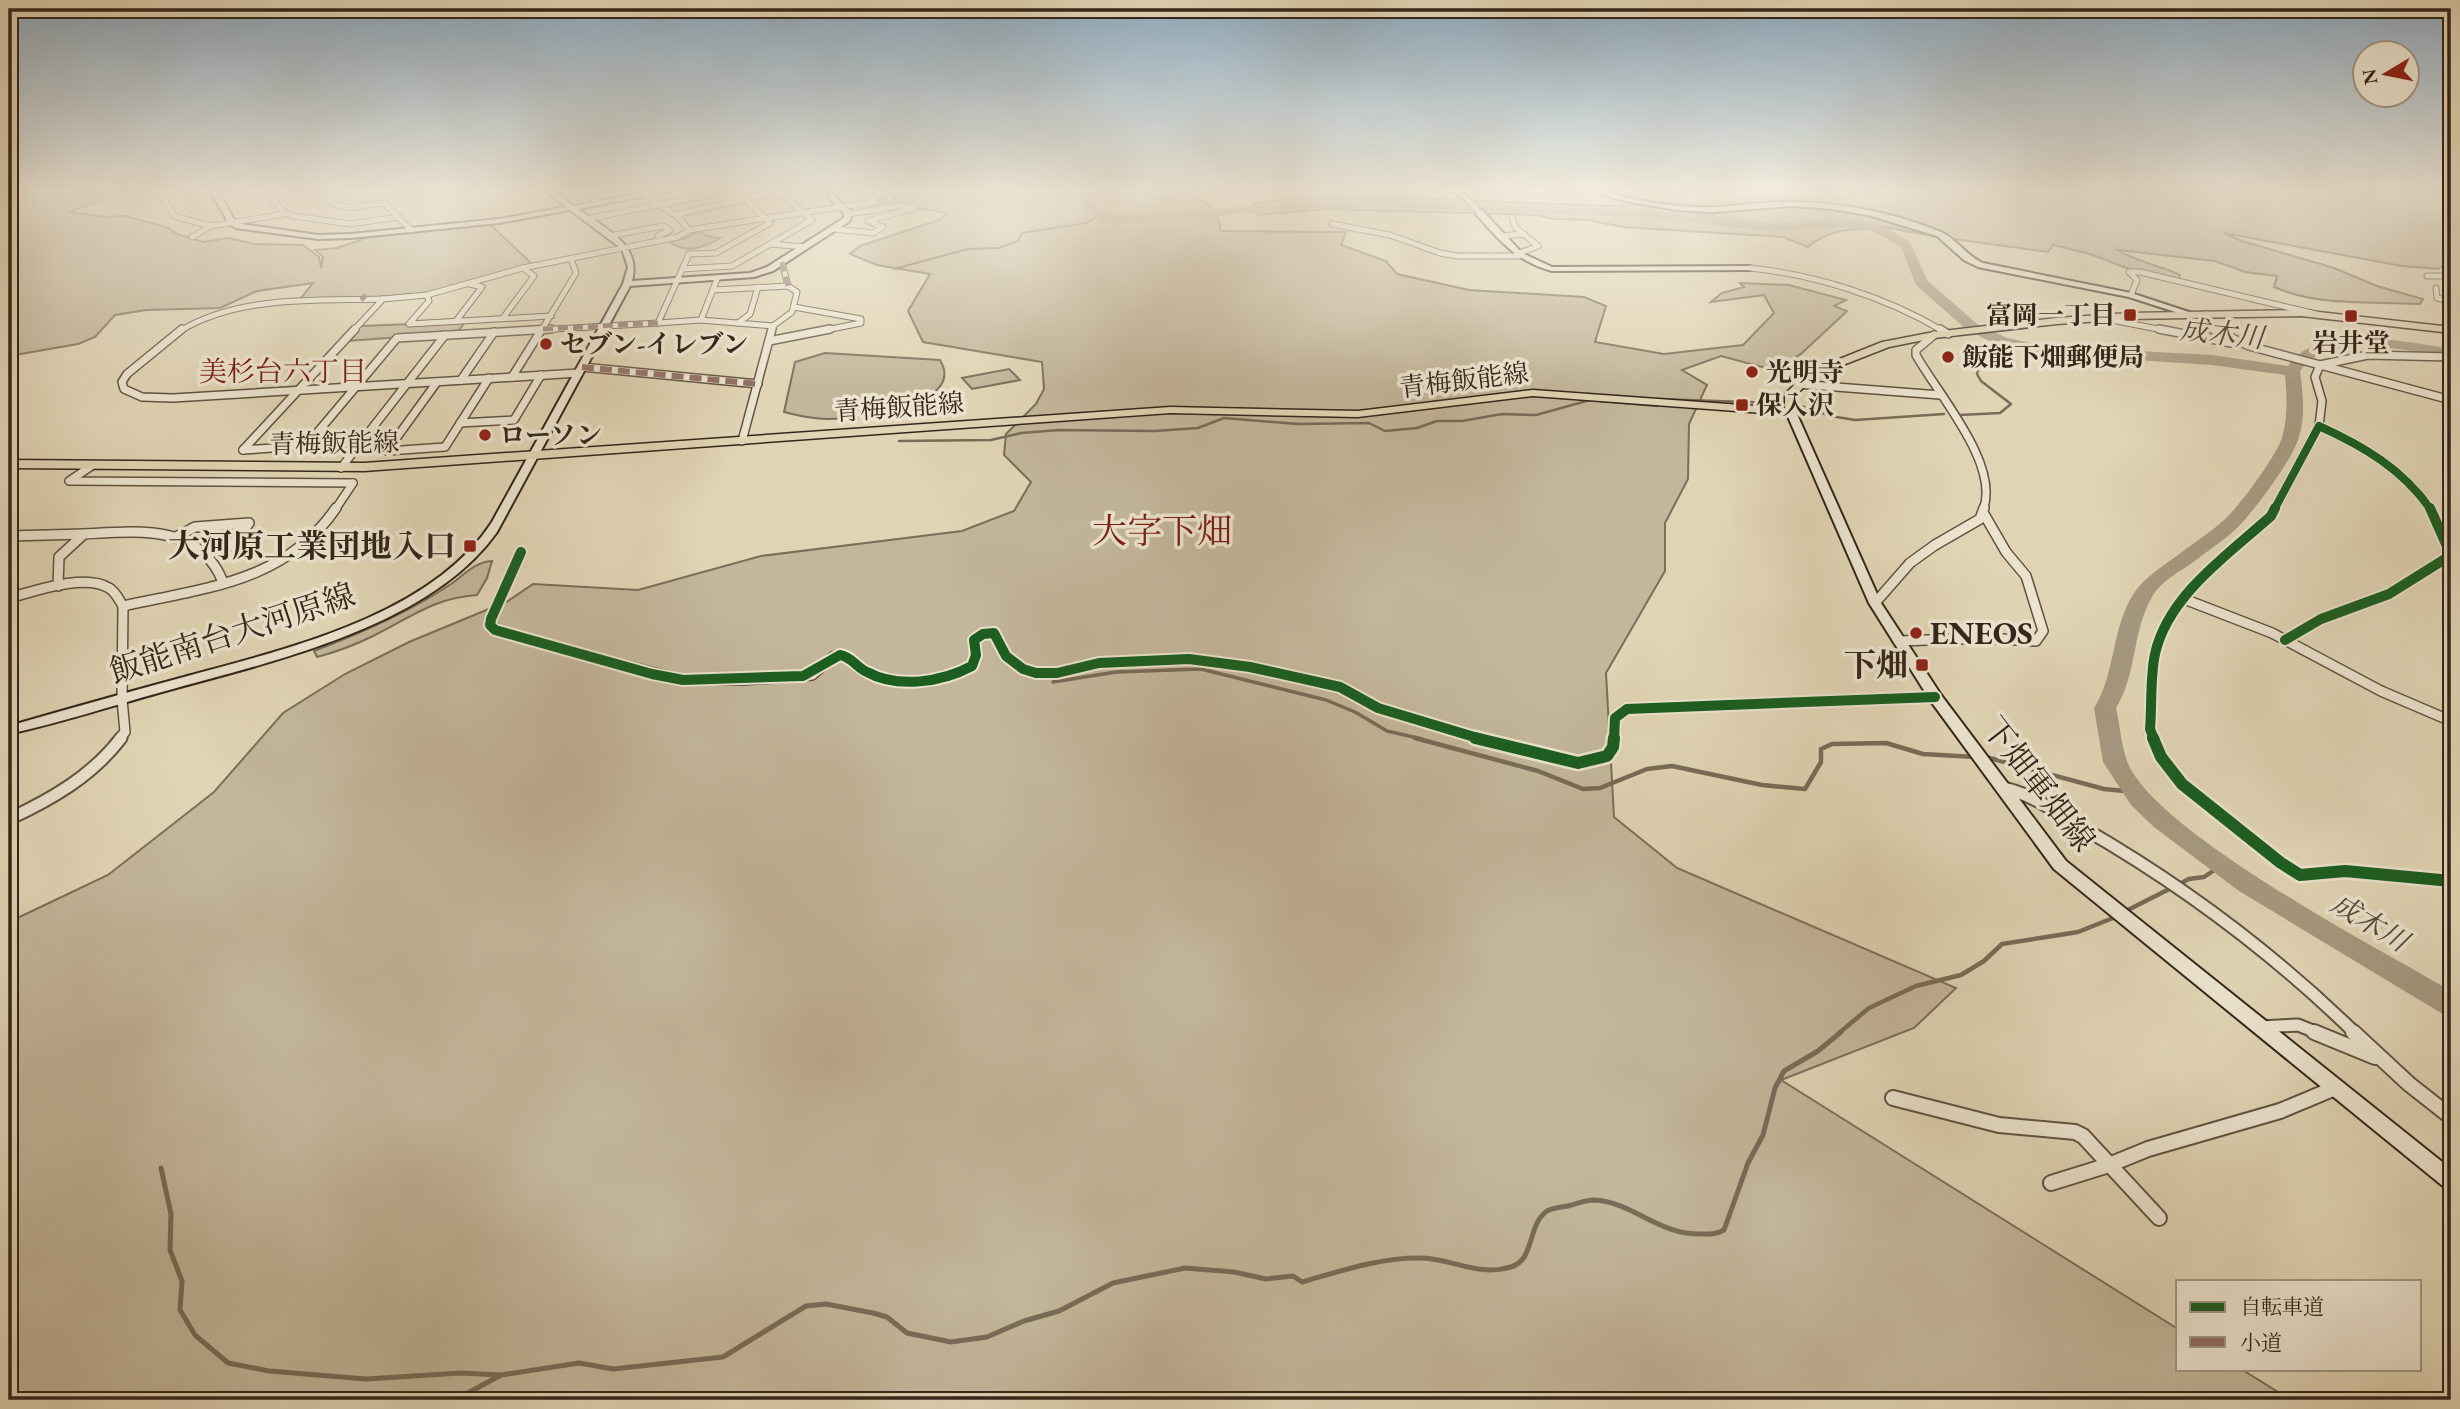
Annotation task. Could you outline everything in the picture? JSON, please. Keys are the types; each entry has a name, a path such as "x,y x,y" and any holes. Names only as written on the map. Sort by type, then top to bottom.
{"main road":[{"path":"1791,412 1790,394 1797,384 1811,374 1886,344 1934,335 2097,318 2191,314 2316,314 2451,330"},
{"name":"青梅飯能線","path":"9,464 341,468 1170,410 1357,414 1533,393 1791,412"}],"street":[{"path":"583,256 523,268 427,295 270,305 200,321 173,335 127,374 122,382 124,389 132,393 157,398 407,384 581,370 758,384"},
{"path":"628,256 632,267 627,284 751,275 792,256"},
{"path":"658,323 688,256"},
{"path":"682,269 732,266 750,256"},
{"path":"1519,256 1537,266 1571,271 1749,268 1772,271 1878,298 1951,333"},
{"path":"1961,256 1981,265 2131,295 2191,314"},
{"path":"512,377 576,272 571,258"},
{"path":"782,262 788,286"},
{"path":"2441,267 2451,274"},
{"path":"503,318 534,276 523,268"},
{"path":"2131,295 2137,280 2129,272 2140,272 2316,314"},
{"path":"2427,276 2451,274"},
{"path":"701,320 718,279"},
{"path":"456,321 482,287 470,284"},
{"name":"飯能南台大河原線","path":"9,730 301,647 347,630 409,599 443,578 475,552 494,526 627,284"},
{"path":"713,290 788,286 797,292 792,312 773,326 742,441"},
{"path":"738,323 750,314 758,288"},
{"path":"2436,288 2437,298 2451,301"},
{"path":"427,295 429,301 410,324 551,316"},
{"path":"361,442 243,450 383,299"},
{"path":"769,341 861,323 861,318 794,307"},
{"path":"821,331 823,310"},
{"path":"2206,314 2214,331 2249,346"},
{"path":"2097,318 2249,346 2451,400"},
{"path":"306,446 397,338 701,320 773,326"},
{"path":"461,380 494,332"},
{"path":"341,468 445,335"},
{"path":"1875,603 1892,580 1921,551 1980,519 1987,510 1986,485 1977,454 1915,352 1934,335"},
{"path":"2451,357 2407,353 2334,360 2320,365 2315,377 2323,400 2319,426 2271,516 2200,581 2165,626 2155,654 2150,729 2161,757 2182,784 2281,863 2301,875 2345,871 2451,881"},
{"path":"460,423 514,420 541,375"},
{"path":"437,382 387,451 444,447 489,378"},
{"path":"1797,384 1940,395"},
{"name":"下畑軍畑線","path":"1791,412 1875,603 1935,697 2060,865 2451,1181"},
{"path":"2285,640 2321,619 2389,594 2445,559 2450,552 2416,487 2375,454 2319,426"},
{"path":"93,465 69,481 306,484 353,482 305,546 265,569 123,606"},
{"path":"1899,641 1985,638 2036,641 2043,631 2026,576 2006,552 1984,514"},
{"path":"174,538 195,527 249,523 232,545 211,554"},
{"path":"9,536 123,533 174,538 211,554 221,568 223,582"},
{"path":"58,586 59,556 84,534"},
{"path":"503,633 490,625 490,615 509,582 521,552"},
{"path":"9,598 58,586 96,584 108,587 123,606 122,699 125,732 91,772 64,791 9,819"},
{"path":"2184,599 2285,640 2403,701 2451,721"},
{"path":"611,662 683,680 743,680 812,675 833,657 844,655 867,673 877,676 901,680 932,679 958,673 972,666 976,655 976,636 995,633 1006,656 1023,669 1036,673 1057,673 1099,663 1189,659 1250,667 1340,687 1378,708 1403,717 1514,749 1578,763 1599,760 1607,755 1614,747 1615,718 1627,709 1665,705 1935,697"},
{"path":"2001,788 2019,791 2112,843 2248,937 2296,977 2409,1086 2451,1117"},
{"path":"2259,1027 2298,1025 2382,1060"},
{"path":"2051,1183 2109,1165 2148,1149 2280,1111 2335,1088"},
{"path":"1893,1098 2017,1129 2066,1128 2082,1136 2159,1218"}],"shaded area":[{"path":"9,256 317,256 321,268 322,256 523,256 533,265 430,293 297,303 313,283 257,291 220,308 146,310 115,315 95,337 78,344 9,356"},
{"path":"854,256 1371,256 1386,261 1397,274 1469,290 1584,297 1606,306 1595,342 1664,354 1743,345 1774,313 1764,295 1711,302 1722,293 1744,287 1740,283 1789,285 1846,300 1834,306 1847,311 1802,353 1777,371 1721,356 1682,370 1707,385 1689,424 1688,479 1665,523 1665,571 1606,673 1614,817 1677,868 1956,988 1914,1028 1781,1080 2176,1328 2176,1370 2243,1370 2291,1400 9,1400 9,922 108,875 214,792 283,713 345,674 409,642 508,601 533,584 638,590 761,556 962,531 1014,511 1031,482 1004,455 1006,434 1036,404 1044,389 1042,362 923,342 908,311 930,274 877,265"},
{"path":"2094,256 2129,256 2180,275 2179,279 2169,279 2139,272"},
{"path":"2169,256 2292,256 2334,268 2377,286 2423,299 2420,304 2309,298 2274,287 2277,276 2245,272 2215,261"},
{"path":"2347,256 2451,256 2451,261 2438,269 2402,266"},
{"path":"465,322 457,333 346,341 360,326"},
{"path":"825,353 940,360 944,376 938,389 924,399 883,412 828,419 784,412 795,362"},
{"path":"1009,369 1020,380 972,389 962,378"},
{"path":"492,561 487,578 477,595 447,600 359,642 317,657 314,651 401,613 451,584 475,566"}],"waterway":[{"path":"894,269 943,256"},
{"name":"成木川","path":"1910,256 1921,282 1972,327 2003,342 2046,350 2212,360 2292,371"},
{"path":"2292,371 2301,357 2339,344 2389,345 2451,353"},
{"path":"1960,415 2000,413 2011,404 1981,381 1977,374 1980,361 2004,355 2020,345"},
{"name":"成木川","path":"2292,371 2296,402 2290,439 2280,459 2232,523 2169,572 2153,581 2142,596 2129,623 2112,697 2105,708 2115,762 2140,799 2163,821 2248,884 2451,1005"},
{"path":"1658,399 1776,403"},
{"path":"899,441 991,440 1021,433 1059,430 1155,431 1198,428 1224,418 1298,424 1369,423 1385,431 1417,428 1437,421 1462,421 1502,414 1536,415 1590,400 1658,406"},
{"path":"1801,406 1831,416 1855,420 1944,414"},
{"path":"1053,682 1116,672 1201,669 1326,700 1355,712 1387,731 1422,739"},
{"path":"1415,738 1538,771 1583,789 1600,788 1647,769 1672,766 1762,785 1805,789 1821,762 1821,749 1832,744 1886,743 1923,754 1975,757"},
{"path":"1986,757 2104,789 2135,792"},
{"path":"2124,912 2189,879 2204,877 2222,865"},
{"path":"1839,1033 1869,1008 1916,986 1961,975 1984,961 2002,944 2078,932 2118,916"},
{"path":"501,1375 579,1363 613,1369 723,1357 806,1306 826,1304 873,1313 887,1317 907,1333 951,1342 987,1337 1024,1321 1059,1311 1113,1283 1185,1268 1234,1272 1266,1279 1293,1276 1302,1282 1361,1266 1407,1258 1433,1259 1477,1269 1499,1270 1519,1263 1524,1257 1536,1225 1547,1211 1591,1200 1622,1206 1673,1230 1717,1233 1724,1230 1748,1163 1763,1135 1775,1088 1784,1071 1818,1051 1841,1032"},
{"path":"161,1168 171,1214 170,1250 182,1281 180,1310 195,1335 228,1363 269,1371 366,1379 461,1373 501,1375"},
{"path":"455,1400 501,1375"}],"tunnel":[{"path":"503,633 611,662"}],"marked path":[{"path":"782,262 788,286"},
{"path":"361,300 366,295"},
{"path":"543,329 658,323"},
{"path":"582,367 758,384"}],"cycle path":[{"path":"2285,640 2321,619 2389,594 2445,559 2450,553 2430,508 2400,474 2363,448 2319,426 2271,516 2200,581 2169,618 2155,654 2150,729 2161,757 2182,784 2281,863 2300,875 2345,871 2451,881"},
{"path":"521,552 491,619 490,625 495,630 652,674 683,680 803,676 815,672 831,658 840,655 844,655 866,672 891,680 934,680 972,666 976,655 974,640 983,634 994,633 1006,656 1023,669 1036,673 1057,673 1099,663 1189,659 1250,667 1340,687 1378,708 1403,717 1514,749 1578,763 1607,756 1613,747 1615,718 1627,709 1935,697"}],"place":[{"name":"富岡一丁目","path":"2130,315"},
{"name":"岩井堂","path":"2351,316"},
{"name":"セブン-イレブン","path":"546,344"},
{"name":"飯能下畑郵便局","path":"1948,357"},
{"name":"光明寺","path":"1752,372"},
{"name":"保入沢","path":"1742,405"},
{"name":"ローソン","path":"485,435"},
{"name":"大河原工業団地入口","path":"470,546"},
{"name":"ENEOS","path":"1916,633"},
{"name":"下畑","path":"1922,665"}],"district":[{"name":"美杉台六丁目","path":"283,371"},
{"name":"大字下畑","path":"1162,531"}]}
